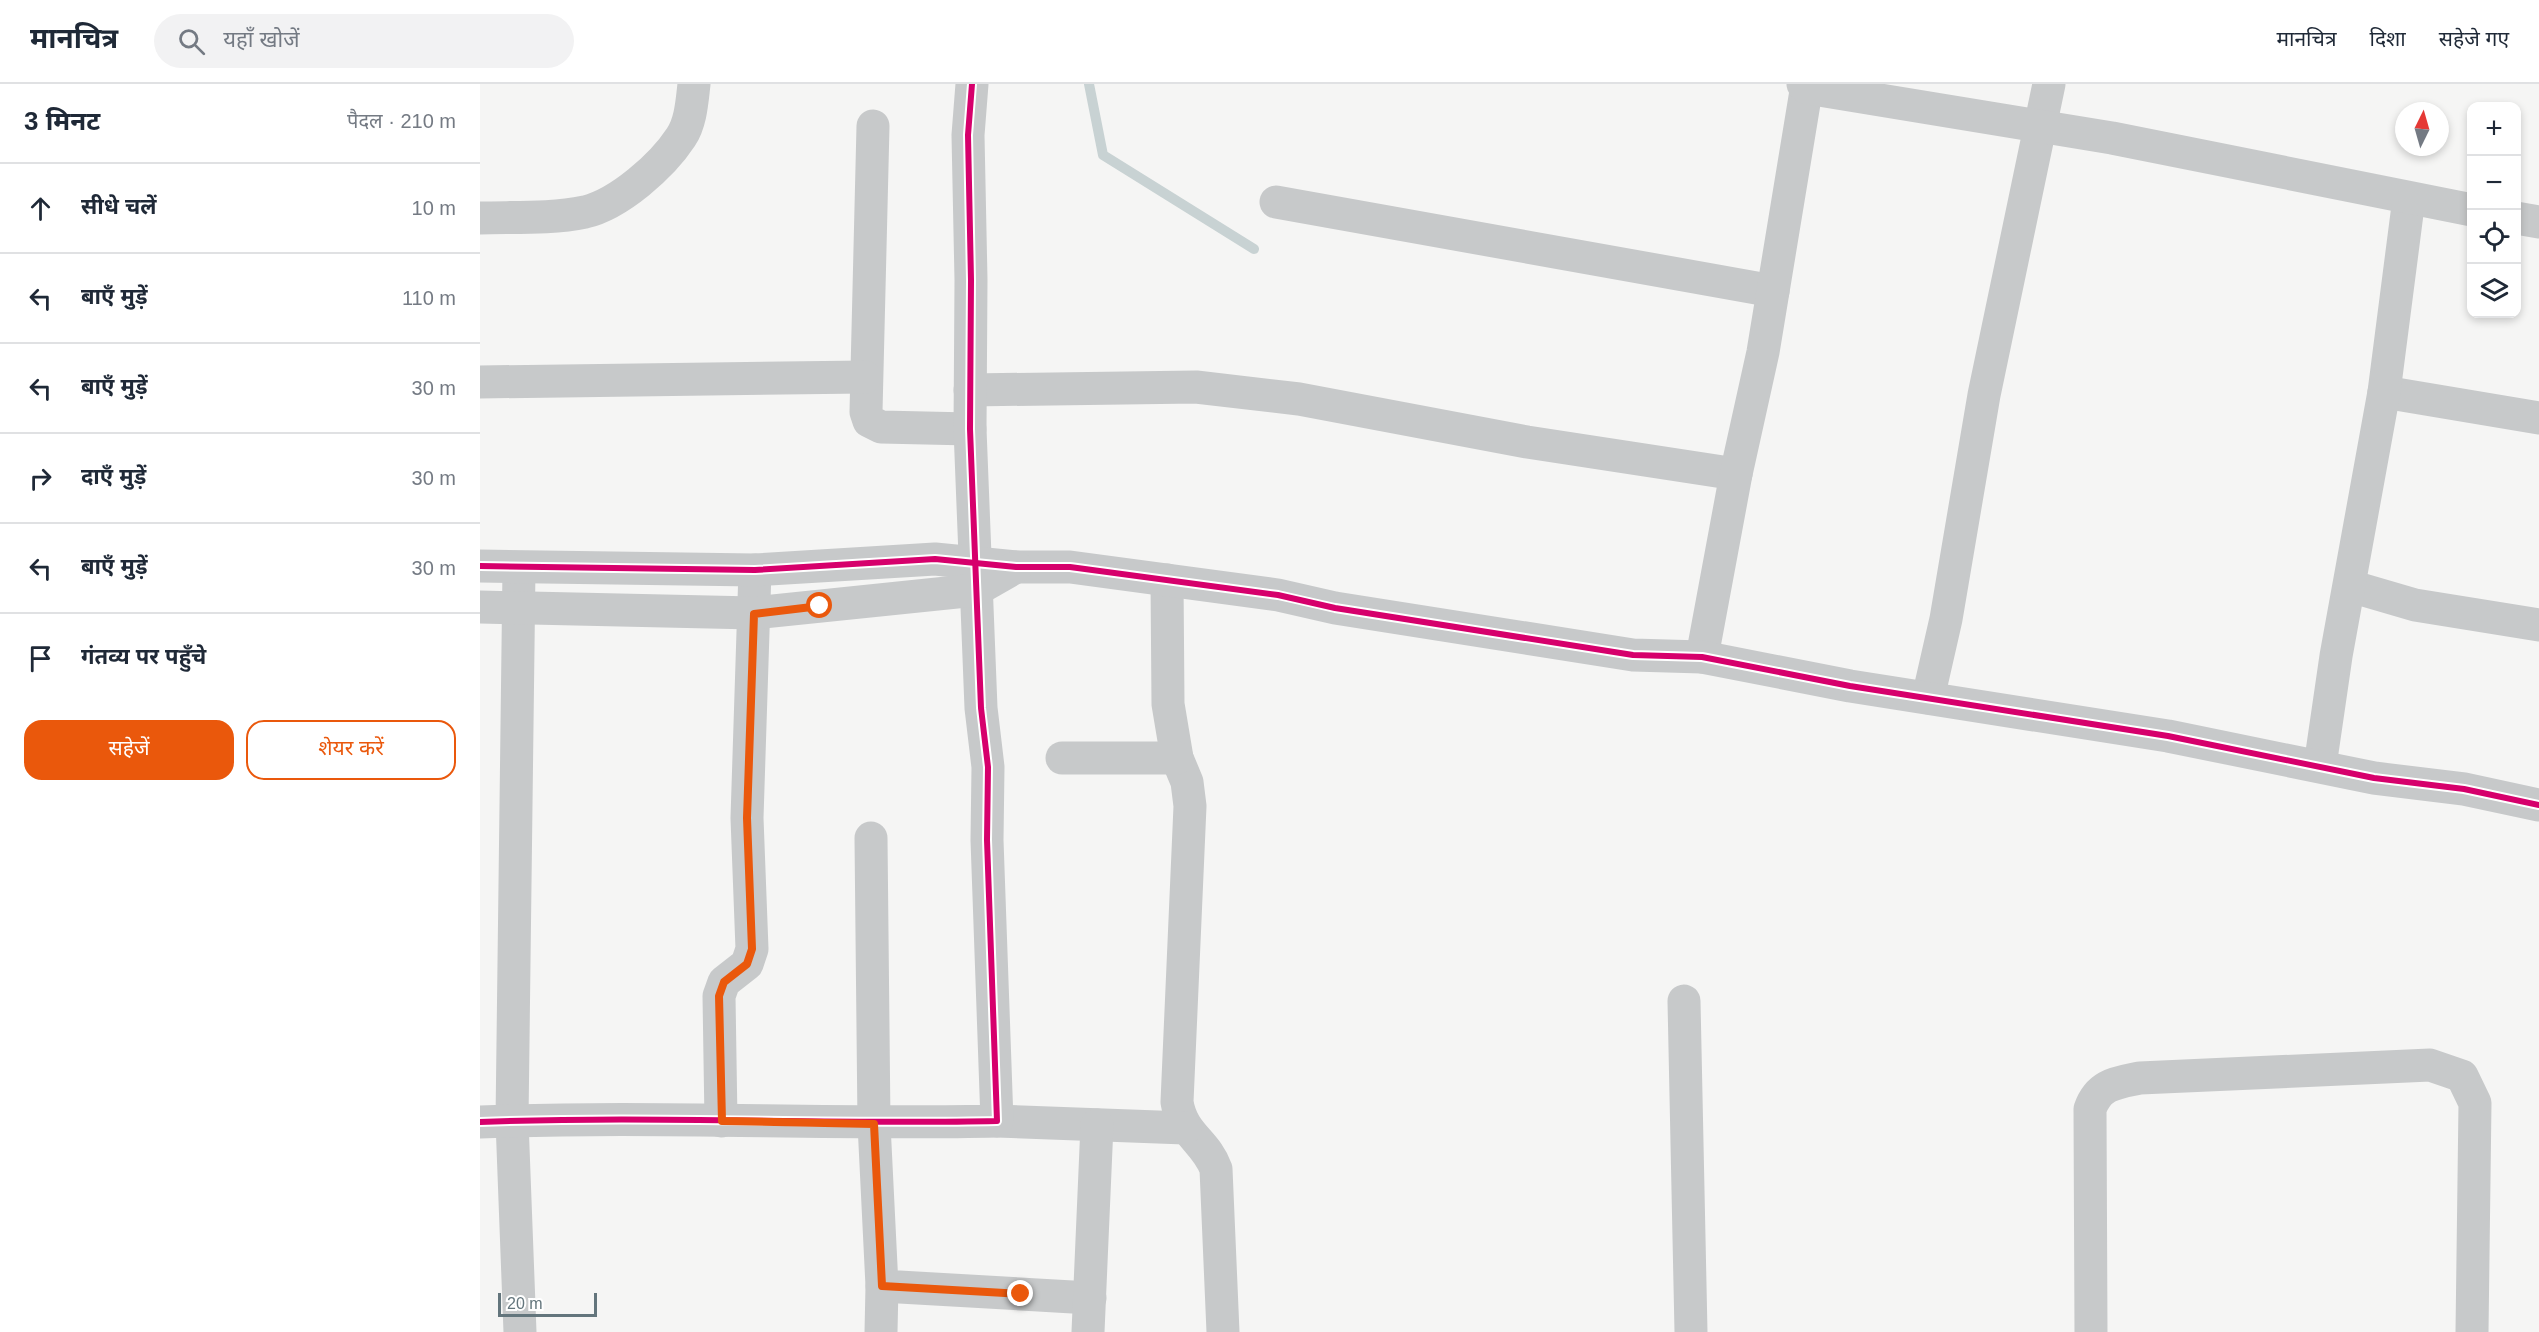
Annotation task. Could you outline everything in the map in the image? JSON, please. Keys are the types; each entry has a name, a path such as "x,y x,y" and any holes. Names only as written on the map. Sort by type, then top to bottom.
{"street":[{"path":"480,218 556,216 609,204 649,173 681,137 689,119 694,84"},
{"path":"972,84 968,135 971,280 970,429 981,708 988,767 987,840 997,1121"},
{"path":"1928,698 1946,619 1984,395 2049,84"},
{"path":"1702,657 1736,474 1763,352 1806,85 2041,127 2467,209"},
{"path":"873,126 865,377 866,412 869,421 881,427 970,429"},
{"path":"2320,766 2384,392 2409,198"},
{"path":"1276,202 1773,291"},
{"path":"2521,219 2539,222"},
{"path":"480,382 865,377"},
{"path":"970,390 1196,387 1299,399 1527,442 1736,474"},
{"path":"2384,392 2539,418"},
{"path":"480,566 755,570 935,559 975,576"},
{"path":"480,607 754,614 1016,567 1070,567 1278,595 1335,608 1633,655 1702,657 1850,686 2168,736 2373,778 2464,789 2539,804"},
{"path":"519,568 496,1121 520,1332"},
{"path":"722,1121 719,996 724,982 747,964 752,949 747,818 755,570"},
{"path":"1167,580 1168,704 1177,758 1187,782 1190,806 1177,1102 1179,1116 1185,1128 1210,1153 1216,1169 1223,1332"},
{"path":"2350,586 2415,605 2539,625"},
{"path":"1062,758 1177,758"},
{"path":"871,838 874,1124 882,1286 881,1332"},
{"path":"1684,1001 1691,1332"},
{"path":"2091,1332 2090,1109 2094,1096 2108,1084 2140,1078 2430,1065 2462,1076 2475,1103 2472,1332"},
{"path":"496,1121 874,1124 997,1121 1185,1128"},
{"path":"1088,1332 1096,1125"},
{"path":"882,1286 1090,1298"}],"waterway":[{"path":"1089,84 1103,155 1254,249"}],"cycle path":[{"path":"480,1122 609,1119 997,1121 987,840 988,767 981,708 970,429 971,280 968,135 972,84"},
{"path":"480,566 755,570 935,559 1016,567 1070,567 1278,595 1335,608 1633,655 1702,657 1850,686 2168,736 2374,778 2464,789 2539,805"}],"route":[{"path":"820,606 754,614 747,818 752,949 747,964 724,982 719,996 722,1121 874,1124 882,1286 1021,1294"}]}
